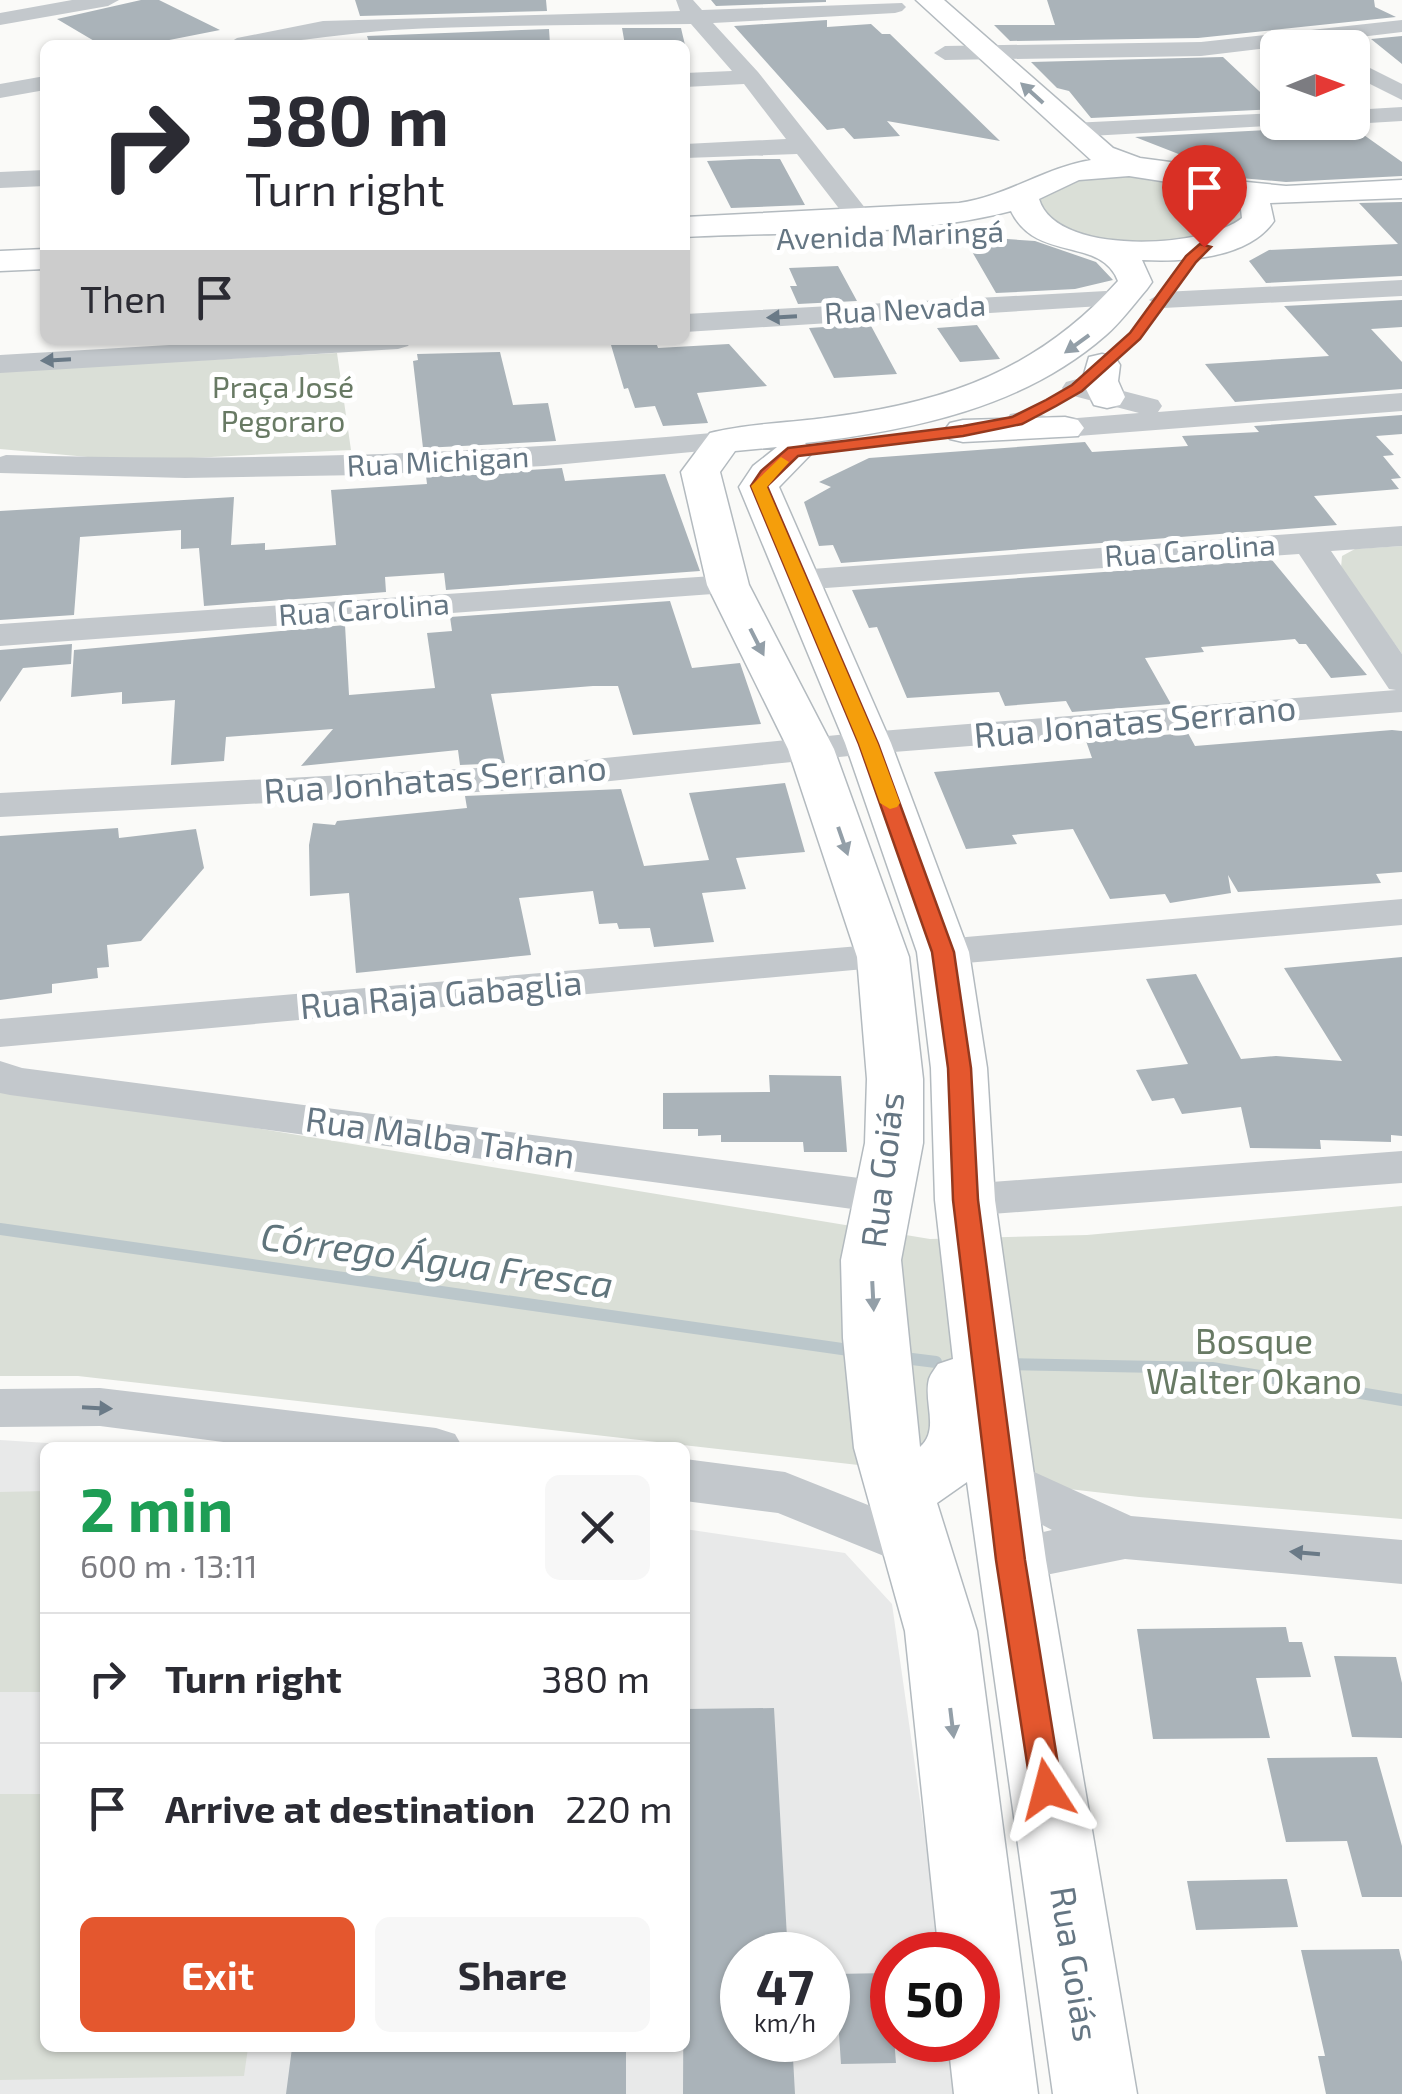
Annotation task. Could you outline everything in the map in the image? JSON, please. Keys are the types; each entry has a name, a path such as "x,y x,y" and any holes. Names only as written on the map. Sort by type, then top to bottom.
{"main road":[{"path":"928,0 1102,154 1138,168 1193,175 1236,190 1286,196 1402,193"},
{"path":"891,4 973,80"},
{"path":"1042,147 1070,174"},
{"name":"Avenida Maringá","path":"690,226 979,209 1023,196 1039,184 1070,174 1138,168"},
{"path":"1236,190 1256,205 1258,221"},
{"path":"1023,196 1027,214 1043,232 1140,251 1204,247 1234,239 1258,221 1311,202 1402,193"},
{"name":"Avenida Maringá","path":"690,244 999,230 1101,246"},
{"path":"1101,246 1134,274 1135,282 1111,363"},
{"path":"718,447 794,452 963,431 1111,363 1204,247"},
{"path":"0,262 40,259"},
{"path":"0,276 40,274"},
{"path":"718,447 925,412 1014,403 1048,364 1097,329 1111,363"},
{"path":"963,431 1014,403 1111,363"},
{"name":"Rua Goiás","path":"718,447 700,472 728,585 811,749 883,958 895,1079 894,1143 871,1260 875,1338 887,1448 941,1631 996,2094"},
{"name":"Rua Goiás","path":"794,452 766,474 759,486 868,744 943,952 959,1068 965,1200 1011,1560 1095,2094"},
{"path":"907,1520 962,1447 965,1432 952,1254 965,1200"},
{"path":"941,1631 967,1583 1011,1560"}],"street":[{"path":"0,19 108,0"},
{"path":"253,40 316,21 891,4"},
{"path":"688,8 750,77 860,218"},
{"path":"1370,32 1402,26"},
{"path":"946,54 1260,46"},
{"path":"1370,74 1395,85"},
{"path":"690,80 750,77"},
{"path":"0,92 40,93"},
{"path":"0,107 40,94"},
{"path":"1370,116 1402,114"},
{"path":"1072,130 1260,121"},
{"path":"690,151 806,146"},
{"path":"0,180 40,178"},
{"name":"Rua Nevada","path":"690,323 1111,363 1402,288"},
{"path":"0,364 315,345"},
{"path":"1111,363 1219,414 1402,402"},
{"name":"Rua Michigan","path":"1,477 156,484 268,471 718,447"},
{"name":"Rua Carolina","path":"798,580 1402,536"},
{"path":"1308,542 1402,681"},
{"name":"Rua Carolina","path":"0,635 728,585"},
{"name":"Rua Jonatas Serrano","path":"868,744 1402,701"},
{"name":"Rua Jonhatas Serrano","path":"0,805 534,777 868,744"},
{"path":"943,952 1402,912"},
{"name":"Rua Raja Gabaglia","path":"0,1033 883,958"},
{"name":"Rua Malba Tahan","path":"0,1075 10,1081 882,1196"},
{"path":"965,1200 1402,1167"},
{"path":"0,1408 100,1408 386,1442"},
{"path":"1001,1478 1063,1511 1125,1537"},
{"path":"690,1481 785,1493 907,1520"},
{"path":"1011,1560 1125,1537 1402,1562"}],"shaded area":[{"path":"0,1440 40,1443 40,2052 690,2052 690,1530 845,1553 892,1604 939,1932 870,1932 870,2062 957,2062 962,2094 0,2094"}],"green space":[{"path":"1143,172 1229,193 1247,217 1188,245 1080,238 1036,216 1037,192 1053,182"},
{"name":"Praça José Pegoraro","path":"337,353 351,450 132,461 0,449 0,371"},
{"path":"1402,546 1402,654 1341,568 1342,556 1355,549"},
{"name":"Bosque Walter Okano","path":"0,1086 930,1239 1087,1235 1402,1206 1402,1519 1139,1497 690,1446 690,1442 657,1442 78,1376 0,1376"},
{"path":"40,1491 40,1692 0,1692 0,1492"},
{"path":"0,1794 40,1794 40,2052 247,2052 244,2076 0,2080"}],"building":[{"path":"141,0 159,0 220,30 169,40 93,40 57,19"},
{"path":"355,0 546,0 547,11 360,16"},
{"path":"711,0 826,0 826,2 716,6"},
{"path":"1047,0 1374,0 1375,7 1396,17 1198,38 1010,41 994,25 1055,25"},
{"path":"827,20 827,27 871,24 882,34 890,34 1000,141 887,121 900,136 854,139 844,128 827,130 734,26"},
{"path":"622,28 681,28 684,40 624,40"},
{"path":"549,29 550,40 368,40 367,36"},
{"path":"1402,36 1402,64 1371,39"},
{"path":"1223,57 1260,92 1260,110 1091,118 1069,91 1057,88 1031,62"},
{"path":"1260,130 1260,140 1370,139 1402,162 1402,176 1286,182 1240,178 1135,137"},
{"path":"780,159 805,205 731,208 707,161"},
{"path":"1402,202 1402,276 1266,283 1249,261 1269,250 1398,244 1359,203"},
{"path":"963,236 1035,241 1096,262 1113,280 1075,289 996,293"},
{"path":"838,266 857,301 798,304 790,286 797,286 789,268"},
{"path":"1402,300 1402,327 1371,329 1402,362 1402,389 1235,402 1205,364 1329,356 1284,306"},
{"path":"870,324 897,374 834,378 809,328"},
{"path":"977,325 1000,359 960,362 937,328"},
{"path":"729,344 767,386 697,393 708,423 663,426 655,406 635,408 628,388 624,389 611,345 658,348"},
{"path":"500,352 513,405 548,403 556,441 423,448 413,361 418,360 417,354"},
{"path":"1402,415 1402,434 1376,436 1394,455 1383,456 1401,478 1391,479 1399,489 1314,496 1337,525 841,563 833,545 819,546 804,502 831,487 819,482 869,458 1085,442 1092,452 1188,446 1182,436 1259,432 1254,426"},
{"path":"562,468 565,481 665,474 700,571 446,590 444,573 385,577 386,592 204,606 199,548 181,549 181,530 80,537 74,615 0,620 0,511 234,497 231,545 265,543 265,550 336,545 331,490 427,484 426,476"},
{"path":"1272,560 1367,675 1331,678 1306,644 1295,639 1201,647 1204,652 1145,658 1171,704 1072,712 1066,701 1005,706 999,692 907,698 877,627 869,628 852,590"},
{"path":"670,601 692,668 740,663 761,724 633,735 618,686 593,686 491,694 505,763 460,765 458,750 301,766 333,729 226,737 224,761 171,765 175,700 122,704 122,692 71,697 74,650 345,625 349,695 435,688 427,633 452,631 450,617"},
{"path":"72,644 71,664 23,668 0,702 0,650"},
{"path":"1402,731 1402,872 1376,874 1381,883 1238,892 1228,875 1231,893 1170,903 1165,894 1110,899 1073,829 1012,835 1017,844 966,849 934,772 1092,758 1086,741 1188,733 1195,746"},
{"path":"785,783 805,852 736,858 746,889 702,893 714,942 654,947 650,928 619,929 617,923 599,924 593,891 519,898 531,955 356,973 349,893 310,896 309,845 313,823 335,825 337,821 467,808 465,796 621,789 644,866 709,860 689,793"},
{"path":"118,828 119,838 196,829 204,868 141,941 107,945 109,967 97,968 98,978 52,984 52,993 0,1000 0,836"},
{"path":"1402,957 1402,1136 1391,1135 1391,1142 1320,1140 1321,1149 1250,1148 1241,1107 1182,1114 1174,1098 1152,1101 1136,1070 1188,1064 1146,979 1196,974 1241,1059 1276,1056 1342,1061 1284,968"},
{"path":"769,1075 841,1076 847,1152 804,1152 803,1142 721,1142 721,1135 698,1136 698,1129 663,1129 663,1093 770,1092"},
{"path":"1286,1627 1289,1642 1302,1642 1311,1677 1256,1678 1270,1738 1153,1739 1137,1629"},
{"path":"1334,1656 1396,1657 1402,1683 1402,1738 1352,1737"},
{"path":"774,1708 787,1932 720,1932 720,2062 793,2062 795,2094 683,2094 683,2052 690,2052 690,1709"},
{"path":"1377,1757 1402,1846 1402,1897 1362,1897 1347,1841 1286,1842 1267,1758"},
{"path":"1287,1879 1298,1927 1196,1930 1187,1881"},
{"path":"1399,1949 1402,2094 1326,2094 1318,2056 1325,2056 1301,1950"},
{"path":"870,1973 870,2062 896,2063 841,2064 850,2062 850,1974"},
{"path":"291,2052 626,2052 626,2094 286,2094"}],"waterway":[{"name":"Córrego Água Fresca","path":"0,1229 856,1351"},
{"name":"Córrego Água Fresca","path":"896,1357 936,1362"},
{"name":"Córrego Água Fresca","path":"1004,1364 1212,1368 1402,1400"}],"slow traffic":[{"path":"781,462 759,486 890,803"}],"route":[{"path":"1047,1789 1011,1560 965,1200 959,1068 943,952 868,744 759,486 766,474 794,452 963,431 1016,420 1051,403 1077,388 1135,336 1204,247"}]}
